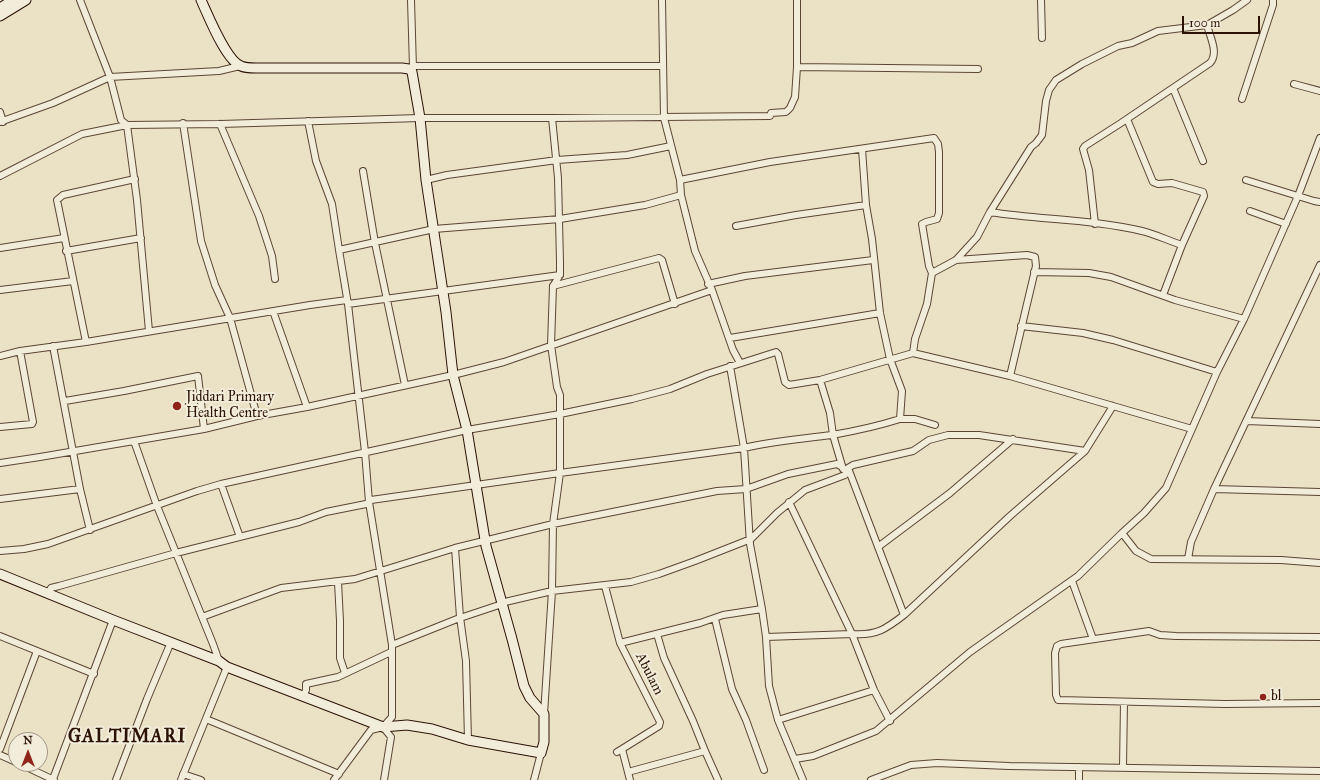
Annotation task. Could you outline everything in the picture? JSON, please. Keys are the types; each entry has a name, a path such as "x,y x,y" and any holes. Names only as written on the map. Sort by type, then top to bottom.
{"street":[{"path":"0,8 13,0"},
{"path":"0,16 26,0"},
{"path":"80,0 110,77 121,120 127,125 135,179 149,331"},
{"path":"201,0 224,50 240,66"},
{"path":"411,0 413,69 420,118 426,180 443,290 453,375 467,430 485,541 524,686 530,698 544,714"},
{"path":"662,0 664,118 680,180 681,195 695,251 708,284 712,290 733,350 740,363"},
{"path":"0,176 82,134 127,125 308,122 420,118 664,118 770,116 771,113 786,112 790,108 795,97 797,66 797,0"},
{"path":"1041,0 1042,38"},
{"path":"932,273 956,260 977,237 990,212 1031,147 1036,144 1042,135 1049,90 1056,80 1082,64 1118,46 1132,43 1158,31 1207,25 1247,0"},
{"path":"1242,99 1273,5 1272,0"},
{"path":"1095,224 1089,170 1083,149 1085,146 1173,88 1213,59 1215,53 1207,25"},
{"path":"0,112 1,122 53,104 110,77 219,71 240,66 256,68 413,69 662,66"},
{"path":"797,66 978,69"},
{"path":"1294,84 1320,91"},
{"path":"1173,88 1203,161"},
{"path":"534,780 544,742 544,714 552,591 553,524 560,472 560,395 557,387 551,346 553,286 560,275 560,218 557,160 552,118"},
{"path":"1127,119 1153,182 1158,184 1172,183 1203,192 1204,196 1182,245 1163,295"},
{"path":"308,122 316,161 332,204 347,302 365,452 369,502 392,645 392,717 383,727"},
{"path":"183,123 201,241 215,285 230,318 257,416"},
{"path":"220,124 259,216 272,256 276,279"},
{"path":"680,180 770,162 934,138 938,144 939,213 937,219 922,224 929,266 932,273 927,304 915,339 913,353"},
{"path":"795,759 813,756 845,744 876,731 890,721 970,652 1078,576 1122,532 1144,514 1166,488 1217,372 1244,319 1286,224 1320,138"},
{"path":"426,180 447,175 557,160 627,155 671,146"},
{"path":"862,149 866,205 872,239 873,260 880,313 890,359 902,391 900,419"},
{"path":"363,171 375,243 405,385"},
{"path":"86,342 74,281 66,251 57,200 63,195 135,179"},
{"path":"1246,180 1320,202"},
{"path":"339,250 434,229 560,218 645,206 681,195"},
{"path":"736,226 796,215 866,205"},
{"path":"1250,211 1286,224"},
{"path":"990,212 1143,231 1182,245"},
{"path":"0,248 64,238"},
{"path":"66,251 141,238"},
{"path":"956,260 1026,255 1035,257 1036,266 1010,376"},
{"path":"553,286 659,258 662,260 676,304"},
{"path":"708,284 752,275 873,260"},
{"path":"1188,559 1192,542 1214,489 1320,265"},
{"path":"1034,272 1089,273 1110,277 1163,295 1244,319"},
{"path":"0,356 20,351 86,342 310,305 387,298 560,275"},
{"path":"0,290 74,281"},
{"path":"0,463 204,430 257,416 306,407 453,375 504,362 676,304 712,290"},
{"path":"273,311 306,407"},
{"path":"730,338 880,313"},
{"path":"1021,326 1083,333 1113,340 1217,372"},
{"path":"53,346 80,489 90,530"},
{"path":"0,427 32,424 33,422 20,351"},
{"path":"0,551 24,549 48,544 197,491 221,484 467,430 560,414 632,399 670,389 707,374 776,352 778,354 785,382 789,385 820,380 913,353 1010,376 1192,429"},
{"path":"730,366 744,448 751,539 750,544 766,637 769,686 778,720 803,780"},
{"path":"64,401 198,376 204,430"},
{"path":"820,380 830,413 833,435 904,615"},
{"path":"766,637 852,634 865,635 879,632 890,626 904,615 1010,516 1085,450 1113,406"},
{"path":"48,593 51,588 176,553 299,522 326,512 366,504 369,502 475,484 833,435 900,419 915,419 935,425"},
{"path":"1247,421 1320,424"},
{"path":"202,617 281,588 355,579 455,548 553,524 717,492 746,489 788,474 837,464 845,467 913,451 929,440 948,435 979,435 1085,450"},
{"path":"878,547 950,493 1013,439"},
{"path":"134,441 157,506 202,617 223,664 206,719 181,780"},
{"path":"392,645 460,617 505,602 552,591 631,582 659,574 751,539 789,502 805,490 845,475 845,467"},
{"path":"221,484 240,537"},
{"path":"0,499 80,489"},
{"path":"1214,489 1320,492"},
{"path":"789,502 852,634 874,690 890,721"},
{"path":"1122,532 1136,551 1151,559 1281,560 1320,563"},
{"path":"455,548 460,617 466,661 468,740"},
{"path":"0,574 304,697 383,727 391,737 384,780"},
{"path":"1072,581 1093,639"},
{"path":"338,582 340,658 345,674"},
{"name":"Abulam","path":"605,586 620,643 660,722 659,726 619,750 628,772"},
{"path":"620,643 715,619 723,615 762,609"},
{"path":"715,619 732,689 746,720 764,770"},
{"path":"37,772 54,780 113,620"},
{"path":"1320,637 1176,636 1160,635 1149,631 1061,644 1057,646 1055,653 1056,695 1058,700 1225,704 1320,703"},
{"path":"657,634 664,658 718,780"},
{"path":"0,636 94,674"},
{"path":"116,780 171,642"},
{"path":"0,749 37,651"},
{"path":"304,697 306,684 338,677 391,652"},
{"path":"778,720 874,690"},
{"path":"1123,768 1124,702"},
{"path":"206,719 339,774"},
{"path":"334,780 371,730 383,727 407,725 432,729 468,740 541,753"},
{"path":"630,780 628,772 705,751"},
{"path":"870,780 920,763 1320,771"},
{"path":"1079,780 1080,766"},
{"path":"183,774 201,780"}],"place":[{"name":"Jiddari Primary Health Centre","path":"177,406"},
{"name":"bl","path":"1263,697"}],"district":[{"name":"GALTIMARI","path":"127,738"}]}
